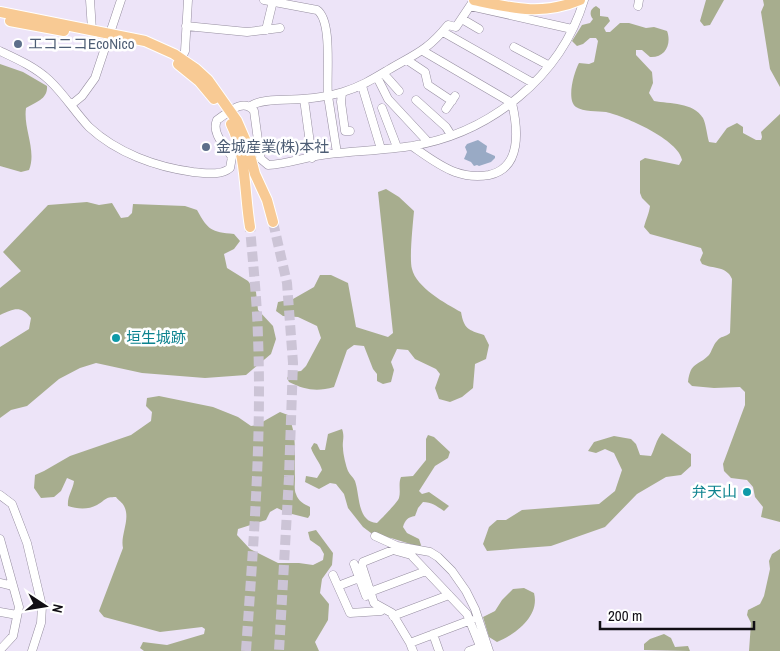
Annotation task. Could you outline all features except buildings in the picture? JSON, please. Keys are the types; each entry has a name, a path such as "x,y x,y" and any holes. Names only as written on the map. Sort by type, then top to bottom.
{"main road":[{"path":"473,2 524,10 556,8 580,0"},
{"path":"0,12 92,30 146,48 180,66 202,85 228,113 242,153 245,175 245,201 250,227"},
{"path":"0,19 145,41 181,59 202,74 243,134 254,174 266,200 273,222"}],"street":[{"path":"90,0 92,30"},
{"path":"71,105 82,96 95,78 121,0"},
{"path":"181,59 185,51 188,0"},
{"path":"264,0 317,10 322,15 328,45 328,95 337,153"},
{"path":"0,51 48,79 90,128 110,142 162,167 221,173 227,171 232,164 232,158 214,127 217,120 242,105 250,107 254,111 260,155 264,162 273,164 337,153 412,146 451,135 489,118 512,103 548,65 572,29 584,0"},
{"path":"266,30 271,1"},
{"path":"250,107 254,103 266,101 304,99 342,93 362,86 423,51 436,41 448,25 456,27 473,2"},
{"path":"524,10 572,29"},
{"path":"462,19 479,29"},
{"path":"186,26 247,32 280,28"},
{"path":"443,32 533,83"},
{"path":"514,47 548,65"},
{"path":"423,51 512,103"},
{"path":"407,60 425,72 428,85 454,98 446,109"},
{"path":"380,75 399,91"},
{"path":"380,75 388,99 428,142"},
{"path":"362,86 381,149"},
{"path":"342,93 341,102 345,131 350,131"},
{"path":"304,99 312,158"},
{"path":"415,100 446,127 451,135"},
{"path":"412,146 455,172 469,176 480,177 502,171 513,158 515,143 512,103"},
{"path":"382,108 397,147"},
{"path":"0,496 12,504 27,543 42,606 40,629 32,651"},
{"path":"375,536 397,546 430,552 452,571 476,609 489,651"},
{"path":"0,539 2,556 14,586 18,604 13,636 4,640 0,650"},
{"path":"469,651 481,649 471,620 411,555 392,550 362,563 376,606 389,610 412,647 433,634 471,620"},
{"path":"354,564 373,612"},
{"path":"370,592 426,571"},
{"path":"333,575 350,613 381,611 383,608"},
{"path":"338,586 359,578"},
{"path":"0,584 14,586"},
{"path":"393,616 449,595"},
{"path":"0,612 17,616"},
{"path":"433,634 439,651"}],"green space":[{"path":"706,0 724,0 710,25 704,26 700,21"},
{"path":"763,0 780,0 780,87 770,69 761,12 764,5"},
{"path":"596,6 600,9 600,16 608,17 610,21 604,28 606,32 610,32 620,23 629,23 646,28 654,27 667,31 668,45 660,55 650,57 642,50 636,50 636,55 652,72 653,83 649,93 654,101 687,106 699,113 704,120 709,142 716,143 727,128 737,123 743,127 743,133 756,140 761,140 761,132 780,114 780,522 761,517 763,507 755,497 753,487 747,480 731,478 724,471 723,464 745,405 745,392 740,387 714,388 692,386 688,382 693,367 709,355 718,339 730,333 732,279 723,270 702,264 700,260 703,253 701,248 650,234 644,227 650,206 640,193 640,161 645,158 679,165 682,160 679,152 662,137 638,124 615,114 583,110 576,107 573,103 571,92 577,67 579,63 589,64 594,62 598,41 596,38 590,38 577,46 572,41 582,25 590,23 593,19 591,12"},
{"path":"0,64 23,72 47,86 46,94 26,108 31,162 29,170 21,172 0,166"},
{"path":"386,189 399,197 414,211 411,257 415,276 432,294 461,312 465,325 470,330 484,335 489,345 486,359 475,364 473,388 462,397 450,402 439,399 435,388 440,374 436,369 415,359 408,350 397,349 391,362 394,370 391,382 383,384 377,381 377,374 373,369 364,346 354,345 347,350 334,387 317,390 300,387 289,382 287,378 292,372 301,371 306,366 321,338 317,326 298,317 283,316 276,311 278,302 293,299 314,287 320,275 331,275 348,283 356,327 388,337 393,333 378,192"},
{"path":"87,202 99,205 112,203 121,218 128,217 132,213 133,204 185,206 197,210 211,229 234,234 240,241 234,249 224,254 227,268 248,281 256,292 258,310 273,326 276,339 271,354 246,375 205,378 142,373 96,363 80,368 59,379 27,406 11,410 0,418 0,347 29,329 31,318 23,311 17,309 0,315 0,288 21,271 3,252 48,205"},
{"path":"159,396 213,407 238,417 251,426 257,425 280,412 288,415 294,438 295,492 303,503 310,507 310,515 308,518 277,508 270,512 266,520 238,529 237,535 250,549 278,563 313,565 323,560 324,554 320,547 310,540 308,532 316,530 333,553 332,565 322,579 320,593 329,604 328,620 315,642 319,651 144,651 140,648 143,642 167,645 204,634 205,629 202,627 160,632 104,617 99,611 123,548 122,543 126,522 124,506 116,497 112,497 90,508 68,506 68,499 74,481 67,478 61,491 54,497 41,498 34,488 35,475 70,456 131,435 151,421 152,412 146,406 147,398"},
{"path":"342,429 343,451 348,471 355,481 360,507 366,518 377,523 398,500 401,477 413,476 426,460 426,439 428,435 434,437 450,452 448,458 435,466 419,491 422,494 429,492 449,506 444,511 437,506 423,502 415,516 407,519 403,527 407,533 419,539 420,547 391,538 375,536 363,527 348,508 344,494 336,484 330,483 319,489 305,482 306,476 317,478 322,470 311,448 314,443 317,444 320,450 325,450 328,434"},
{"path":"662,433 691,454 691,466 681,475 666,477 637,494 605,527 551,546 487,551 483,544 489,527 497,520 506,520 522,510 599,504 615,491 622,470 614,453 605,449 596,453 588,451 594,442 614,436 631,439 636,444 640,455 651,456"},
{"path":"780,549 780,651 749,651 751,623 747,615 748,610 760,604 764,596 770,569 769,561 772,554"},
{"path":"524,588 534,593 535,601 530,617 519,629 497,642 489,637 483,617 495,611 502,600 513,589"},
{"path":"664,634 671,638 675,647 688,646 690,651 644,650 644,644 650,639"}],"water":[{"path":"478,140 487,146 486,152 495,156 495,158 491,162 474,166 471,162 464,159 467,152 465,147 467,144"}],"tunnel":[{"path":"273,222 287,283 293,363 289,477 279,651"},
{"path":"246,651 259,416 256,296 250,227"}],"place":[{"name":"エコニコEcoNico","path":"18,44"},
{"name":"金城産業(株)本社","path":"206,147"},
{"name":"垣生城跡","path":"116,338"},
{"name":"弁天山","path":"747,492"}]}
